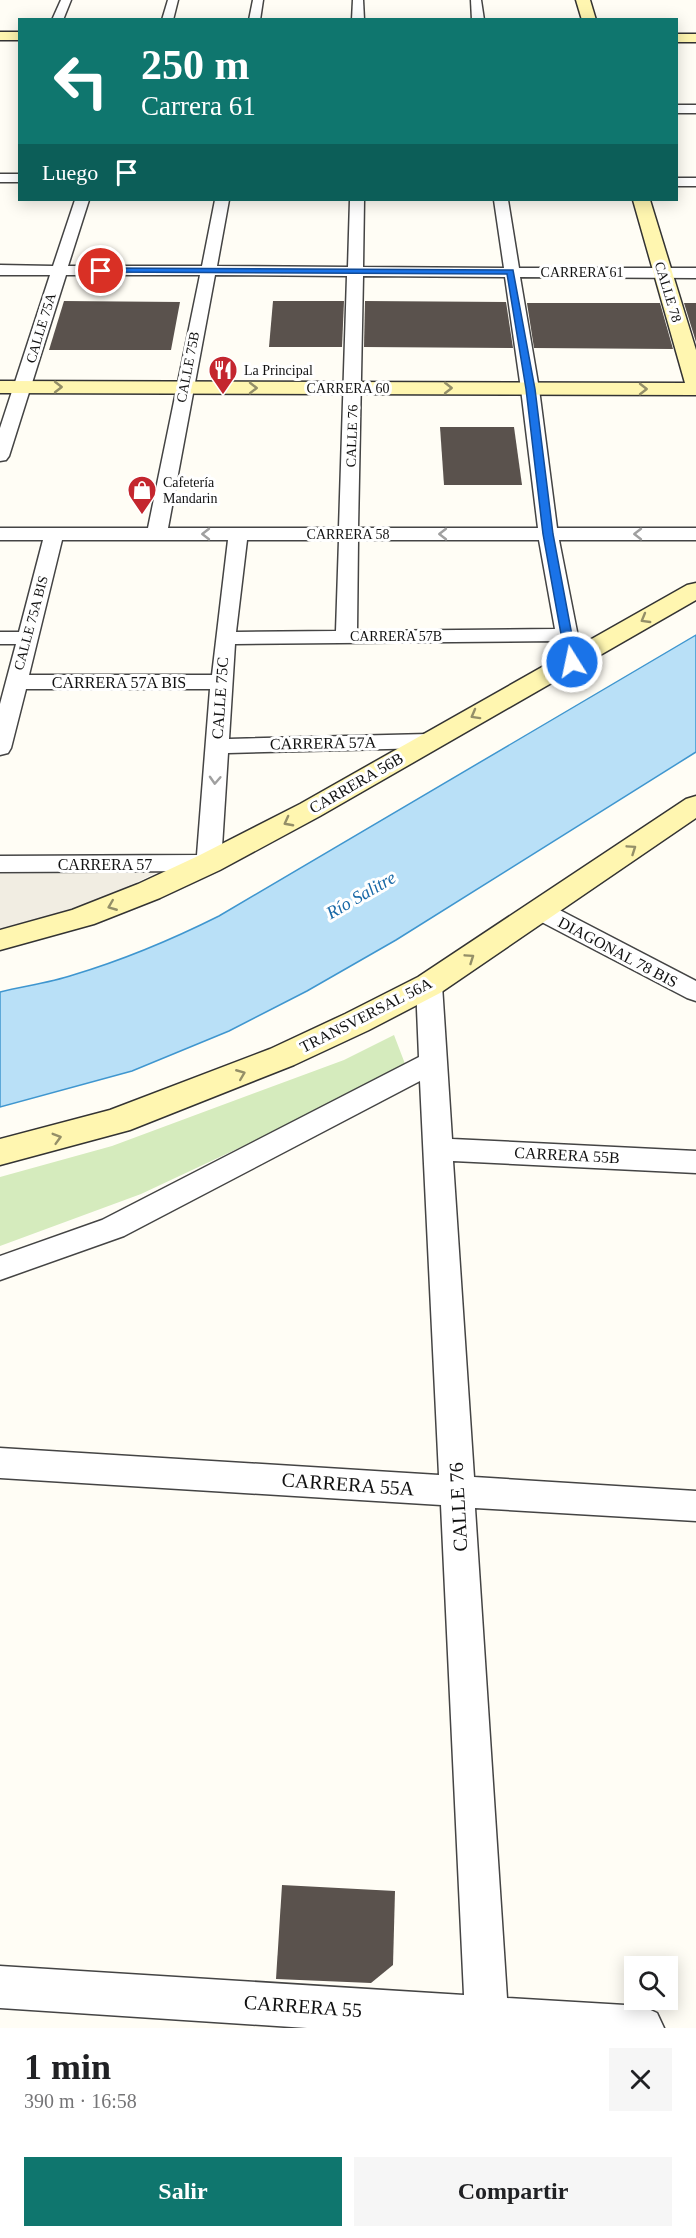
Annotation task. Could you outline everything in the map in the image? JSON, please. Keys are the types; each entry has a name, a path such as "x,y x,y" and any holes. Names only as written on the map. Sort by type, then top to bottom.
{"street":[{"path":"58,18 66,0"},
{"path":"168,18 173,0"},
{"path":"254,18 258,0"},
{"path":"358,0 358,18"},
{"path":"476,0 478,18"},
{"path":"583,0 588,18"},
{"path":"0,36 18,36"},
{"path":"678,38 696,38"},
{"path":"678,108 696,109"},
{"path":"0,178 18,178"},
{"path":"678,182 696,182"},
{"name":"CALLE 75A","path":"0,456 82,201"},
{"name":"CALLE 75B","path":"157,534 222,201"},
{"name":"CALLE 76","path":"346,637 357,201"},
{"path":"501,201 530,389 548,534 569,648"},
{"name":"CALLE 78","path":"641,201 696,384"},
{"name":"CARRERA 61","path":"0,270 696,273"},
{"name":"CARRERA 60","path":"0,387 696,389"},
{"name":"CARRERA 58","path":"0,534 696,534"},
{"name":"CALLE 75A BIS","path":"0,745 54,534"},
{"name":"CALLE 75C","path":"209,863 225,638 238,534"},
{"name":"CARRERA 56B","path":"0,940 83,917 149,891 209,863 310,810 429,741 569,648 696,590"},
{"name":"CARRERA 57B","path":"225,638 346,637 569,648"},
{"path":"0,638 27,638"},
{"name":"CARRERA 57A BIS","path":"16,682 222,682"},
{"name":"CARRERA 57A","path":"217,746 429,741"},
{"name":"TRANSVERSAL 56A","path":"0,1152 118,1121 282,1058 357,1022 429,985 696,805"},
{"name":"CARRERA 57","path":"0,864 209,863"},
{"name":"DIAGONAL 78 BIS","path":"541,911 696,992"},
{"name":"CALLE 76","path":"429,985 487,2023"},
{"path":"0,1268 113,1228 433,1062"},
{"name":"CARRERA 55B","path":"438,1149 696,1161"},
{"name":"CARRERA 55A","path":"0,1463 696,1506"},
{"name":"CARRERA 55","path":"0,1987 487,2023 642,2028"}],"green space":[{"path":"394,1035 407,1069 141,1194 0,1246 0,1177 112,1146 344,1060"}],"shaded area":[{"path":"158,872 93,903 0,929 0,874"}],"water":[{"name":"Río Salitre","path":"696,635 696,752 396,940 307,991 229,1031 132,1071 0,1107 0,992 64,978 110,963 219,916"}],"building":[{"path":"64,301 180,302 171,350 49,350"},
{"path":"273,301 344,301 342,347 269,347"},
{"path":"365,301 506,302 513,348 364,347"},
{"path":"527,303 660,303 673,349 534,348"},
{"path":"684,303 696,303 696,342"},
{"path":"440,427 514,427 522,485 444,485"},
{"path":"282,1885 395,1891 393,1965 371,1983 276,1979"}],"place":[{"name":"La Principal","path":"223,396"},
{"name":"Cafetería Mandarin","path":"142,516"}],"route":[{"path":"101,271 511,272 530,389 548,534 572,662"}]}
